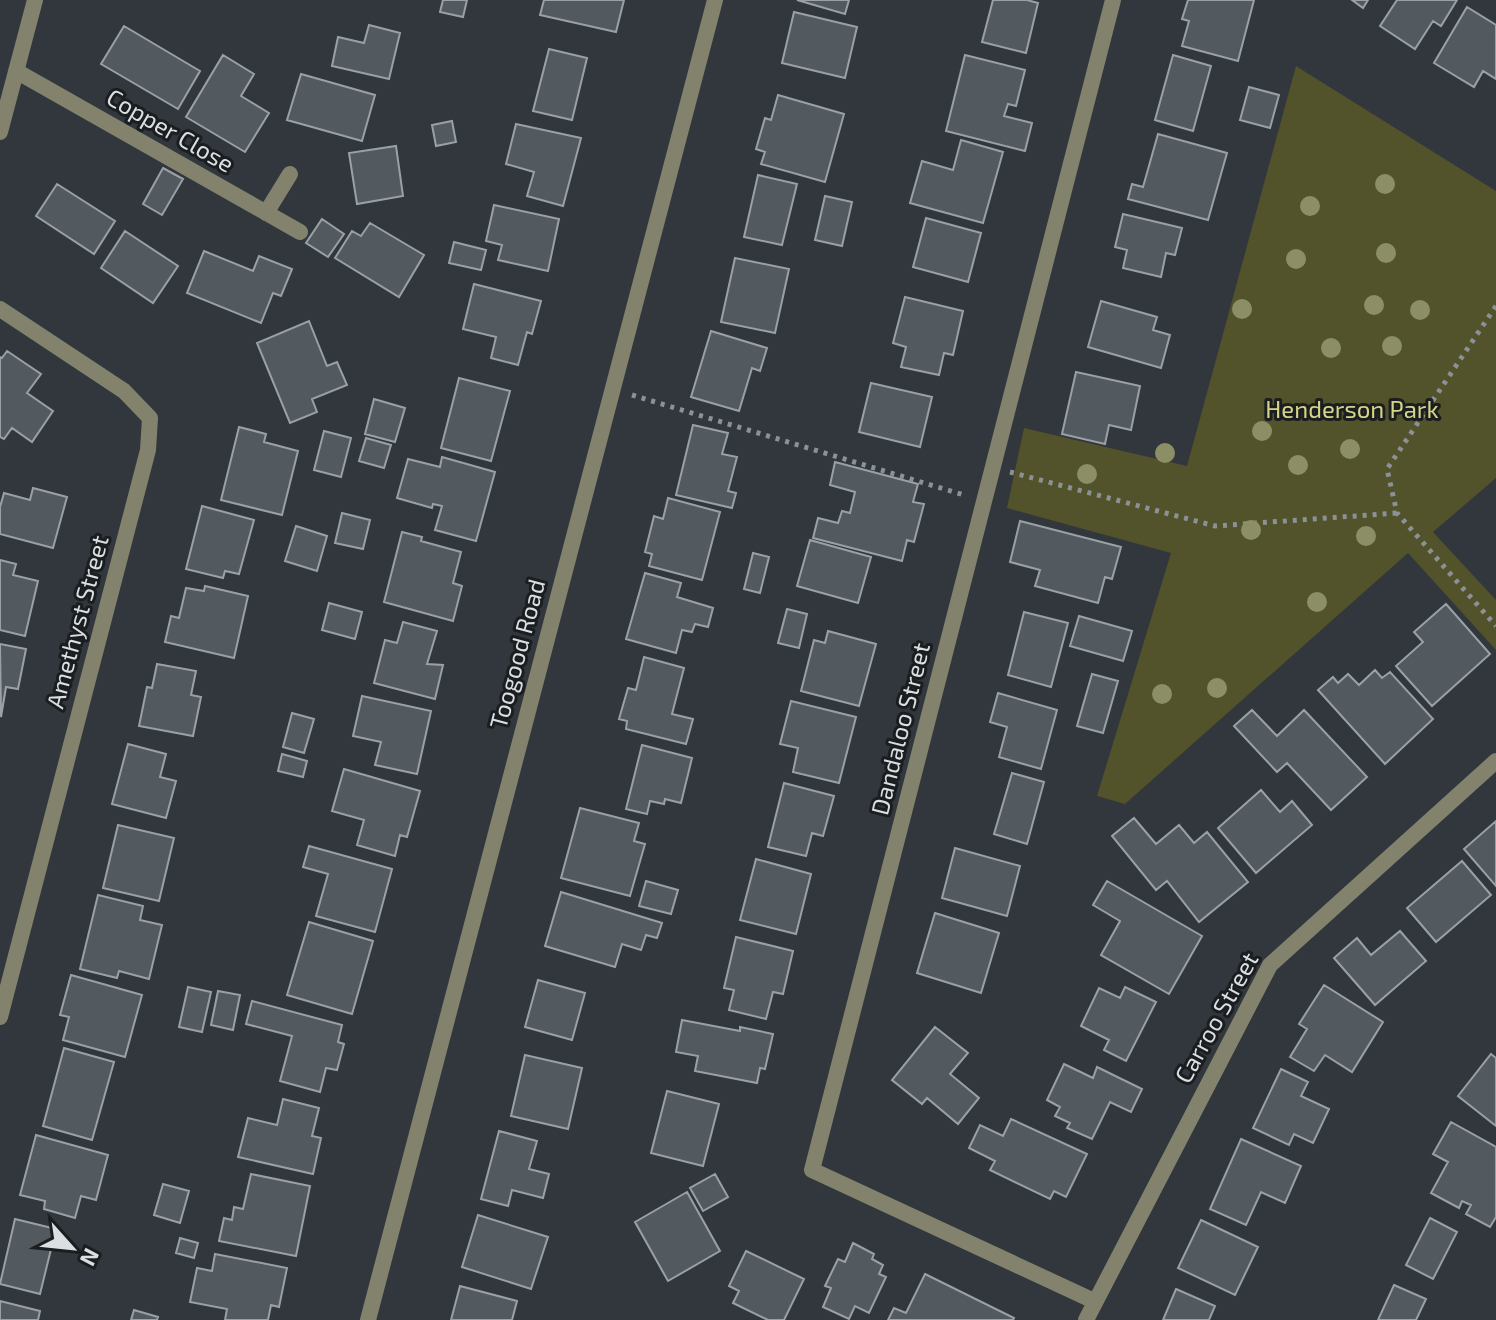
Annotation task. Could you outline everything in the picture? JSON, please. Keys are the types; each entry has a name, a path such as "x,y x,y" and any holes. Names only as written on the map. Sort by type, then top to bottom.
{"street":[{"path":"0,132 35,0"},
{"name":"Toogood Road","path":"368,1320 715,0"},
{"name":"Dandaloo Street","path":"1094,1301 812,1170 1113,0"},
{"name":"Copper Close","path":"16,71 300,232"},
{"path":"266,213 290,174"},
{"name":"Amethyst Street","path":"0,309 124,391 150,418 148,450 0,1017"},
{"name":"Carroo Street","path":"1086,1320 1270,965 1496,761"}],"path":[{"path":"1496,306 1387,469 1397,513 1496,626"},
{"path":"613,390 984,501"},
{"path":"993,467 1215,526 1397,513"}],"green space":[{"name":"Henderson Park","path":"1296,66 1496,191 1496,478 1433,532 1496,600 1496,650 1408,553 1125,804 1097,796 1171,553 1007,508 1024,428 1187,466"}],"building":[{"path":"443,0 467,0 463,17 440,12"},
{"path":"544,0 624,0 616,32 540,15"},
{"path":"797,0 849,0 845,14"},
{"path":"993,0 1038,3 1026,53 982,42"},
{"path":"1188,0 1254,0 1238,61 1182,46 1189,21 1182,19"},
{"path":"1352,0 1368,0 1363,8"},
{"path":"1397,0 1457,0 1441,26 1433,21 1415,49 1380,26"},
{"path":"1467,7 1496,25 1496,79 1483,71 1474,87 1434,63"},
{"path":"794,12 857,27 845,78 782,63"},
{"path":"369,25 400,33 389,79 332,66 338,37 364,43"},
{"path":"124,26 200,71 178,109 101,64"},
{"path":"549,49 587,58 572,120 533,111"},
{"path":"223,55 254,74 241,96 269,113 245,152 186,117"},
{"path":"965,55 1025,70 1016,106 1008,104 1004,116 1032,123 1025,151 946,131"},
{"path":"1173,55 1211,66 1193,131 1155,120"},
{"path":"301,74 375,95 362,141 287,120"},
{"path":"1249,87 1279,95 1270,128 1240,120"},
{"path":"778,95 844,114 825,182 761,164 765,152 756,149 765,118 771,120"},
{"path":"452,121 456,142 436,146 432,125"},
{"path":"516,124 581,138 563,206 527,196 534,172 506,164"},
{"path":"1158,134 1227,153 1208,220 1128,199 1132,184 1143,187"},
{"path":"961,140 1003,152 983,223 910,203 922,161 953,170"},
{"path":"396,146 403,196 357,204 349,153"},
{"path":"163,168 183,179 162,215 143,204"},
{"path":"758,175 797,184 782,245 744,237"},
{"path":"57,184 115,221 94,254 36,216"},
{"path":"825,196 852,202 842,246 815,240"},
{"path":"494,205 559,219 548,271 498,260 502,245 486,241"},
{"path":"1123,214 1182,228 1175,255 1166,253 1161,277 1123,268 1127,250 1115,247"},
{"path":"926,218 981,233 968,282 913,267"},
{"path":"322,219 344,234 328,257 306,243"},
{"path":"370,223 424,255 399,297 335,258 352,231 361,236"},
{"path":"125,231 178,266 153,303 101,268"},
{"path":"454,242 486,250 481,270 449,263"},
{"path":"204,251 253,271 259,256 292,269 281,296 273,293 261,323 187,293"},
{"path":"735,258 789,269 775,333 721,322"},
{"path":"474,284 541,301 532,334 527,332 518,365 491,358 496,337 463,329"},
{"path":"905,297 963,311 953,355 944,353 939,375 901,367 906,347 893,343"},
{"path":"1101,301 1157,317 1153,330 1170,335 1161,368 1088,347"},
{"path":"309,321 327,366 337,362 347,385 312,399 317,412 290,423 257,343"},
{"path":"711,331 767,348 760,371 752,368 739,411 691,397"},
{"path":"7,351 41,374 27,393 53,411 32,442 12,428 4,439 0,437 0,357"},
{"path":"1076,372 1140,386 1131,430 1109,425 1105,444 1062,434"},
{"path":"459,378 510,391 491,461 441,448"},
{"path":"871,383 932,397 920,447 859,432"},
{"path":"374,399 405,408 395,442 365,434"},
{"path":"693,425 728,433 722,454 737,457 728,491 736,493 732,508 676,495"},
{"path":"239,427 266,434 264,442 298,451 282,515 221,500"},
{"path":"324,431 351,438 341,477 314,470"},
{"path":"366,438 391,445 384,468 359,461"},
{"path":"442,457 495,472 476,541 435,530 442,506 433,504 432,508 397,498 408,459 440,467"},
{"path":"835,462 918,484 913,502 924,504 914,542 907,540 902,561 813,538 818,518 838,523 842,511 850,513 855,492 830,485"},
{"path":"33,488 67,497 53,548 0,534 0,507 4,493 30,500"},
{"path":"668,498 720,512 702,580 649,566 652,554 645,552 654,516 663,519"},
{"path":"202,506 254,520 239,574 225,571 223,578 186,569"},
{"path":"342,513 370,520 363,549 335,543"},
{"path":"1020,521 1121,547 1112,579 1105,577 1098,603 1035,586 1040,570 1010,562"},
{"path":"296,526 327,536 317,571 285,561"},
{"path":"402,532 422,537 421,541 461,552 453,583 462,586 453,621 384,602"},
{"path":"810,540 871,557 858,603 797,586"},
{"path":"753,553 769,557 760,593 744,589"},
{"path":"0,560 16,564 13,575 38,581 25,636 0,630"},
{"path":"645,573 681,583 677,597 713,608 708,627 695,624 692,632 682,630 676,653 626,639"},
{"path":"205,586 248,596 234,658 165,642 171,616 179,618 186,588 204,591"},
{"path":"329,603 362,612 355,639 322,630"},
{"path":"1446,604 1490,654 1432,706 1396,666 1423,642 1414,632"},
{"path":"787,609 807,614 799,648 778,643"},
{"path":"1024,612 1068,623 1051,687 1008,675"},
{"path":"1079,616 1132,631 1123,661 1070,646"},
{"path":"403,622 437,631 427,664 443,665 435,699 374,683 385,640 397,643"},
{"path":"828,631 876,644 859,706 801,691 814,640 825,643"},
{"path":"0,644 26,649 18,689 6,687 1,717"},
{"path":"644,657 684,668 672,714 693,719 686,744 626,729 627,721 619,719 628,688 636,690"},
{"path":"157,664 196,671 191,695 201,697 193,736 139,726 147,687 152,688"},
{"path":"1375,670 1382,678 1390,672 1433,719 1385,764 1318,690 1333,677 1338,683 1348,674 1359,685"},
{"path":"1092,674 1118,681 1103,733 1077,726"},
{"path":"998,693 1057,710 1041,769 999,757 1007,727 990,722"},
{"path":"362,696 431,711 417,774 375,765 381,742 353,736"},
{"path":"791,701 856,717 839,783 793,772 798,748 780,744"},
{"path":"1252,710 1277,736 1304,710 1367,777 1331,810 1287,763 1277,772 1234,726"},
{"path":"292,713 314,719 304,753 283,747"},
{"path":"128,744 166,754 160,777 176,781 166,818 112,804"},
{"path":"642,745 692,758 681,803 665,799 664,804 650,801 647,814 626,809"},
{"path":"282,754 307,761 303,777 278,771"},
{"path":"344,769 420,791 407,837 400,835 395,856 357,845 364,820 332,811"},
{"path":"1012,773 1044,782 1027,844 994,834"},
{"path":"784,783 834,796 823,836 812,833 806,856 768,847"},
{"path":"1261,790 1280,812 1292,801 1312,825 1256,873 1218,828"},
{"path":"580,808 639,823 634,841 645,844 630,896 561,878"},
{"path":"1134,818 1156,844 1179,825 1194,843 1207,832 1248,882 1199,922 1167,881 1156,890 1112,836"},
{"path":"1496,821 1496,886 1464,849"},
{"path":"118,825 174,838 159,901 103,888"},
{"path":"309,846 392,869 375,932 316,916 328,874 303,867"},
{"path":"955,848 1020,866 1007,916 942,898"},
{"path":"756,859 811,874 796,934 740,920"},
{"path":"1462,861 1491,895 1436,942 1407,908"},
{"path":"646,881 678,890 671,914 639,906"},
{"path":"1107,881 1202,936 1169,994 1101,955 1120,921 1093,905"},
{"path":"561,892 662,923 657,938 646,935 641,950 622,944 615,967 545,946"},
{"path":"98,895 143,906 140,920 162,925 149,979 119,971 117,978 80,969"},
{"path":"935,913 999,933 981,993 917,973"},
{"path":"309,922 373,941 352,1014 287,995"},
{"path":"1400,931 1426,961 1375,1005 1334,958 1357,938 1371,955"},
{"path":"736,937 793,951 783,994 773,992 766,1019 729,1010 734,990 724,988"},
{"path":"71,975 142,995 125,1057 63,1040 69,1017 60,1015"},
{"path":"538,980 585,993 572,1040 525,1027"},
{"path":"1324,985 1383,1022 1352,1072 1325,1055 1314,1071 1290,1057 1307,1029 1299,1024"},
{"path":"188,987 211,992 202,1032 179,1027"},
{"path":"1125,987 1156,1002 1126,1061 1104,1050 1109,1040 1081,1026 1099,988 1120,998"},
{"path":"218,991 240,995 233,1030 211,1025"},
{"path":"252,1001 342,1025 338,1042 344,1044 337,1070 326,1068 320,1092 280,1081 292,1036 246,1024"},
{"path":"682,1020 773,1034 765,1069 760,1068 757,1083 695,1071 698,1056 676,1052"},
{"path":"935,1027 968,1053 950,1074 979,1098 958,1124 927,1098 922,1104 892,1080"},
{"path":"64,1048 114,1062 92,1140 43,1126"},
{"path":"1491,1054 1496,1058 1496,1126 1458,1096"},
{"path":"525,1055 582,1068 568,1129 511,1116"},
{"path":"1064,1064 1093,1078 1097,1067 1142,1089 1131,1112 1110,1102 1092,1139 1067,1128 1070,1123 1055,1116 1060,1107 1047,1100"},
{"path":"1281,1069 1308,1082 1301,1096 1329,1109 1313,1143 1294,1134 1289,1145 1253,1128"},
{"path":"667,1091 719,1104 703,1166 651,1153"},
{"path":"283,1099 319,1108 312,1136 321,1138 313,1174 238,1157 248,1118 277,1125"},
{"path":"1011,1119 1087,1154 1066,1197 1054,1191 1050,1199 990,1170 995,1161 969,1148 980,1125 1003,1136"},
{"path":"1451,1122 1496,1147 1496,1217 1490,1227 1466,1214 1471,1205 1462,1201 1459,1208 1431,1193 1448,1162 1433,1154"},
{"path":"499,1131 537,1141 529,1169 549,1174 543,1198 512,1190 508,1206 481,1199"},
{"path":"36,1135 108,1155 96,1200 81,1196 75,1218 44,1209 45,1201 20,1195"},
{"path":"1241,1139 1301,1166 1285,1203 1261,1192 1246,1225 1210,1209"},
{"path":"251,1174 310,1186 296,1256 219,1241 224,1218 232,1220 234,1207 243,1209"},
{"path":"715,1174 728,1197 703,1211 690,1188"},
{"path":"163,1184 189,1191 180,1223 154,1215"},
{"path":"687,1192 720,1251 668,1281 635,1222"},
{"path":"478,1215 548,1237 531,1289 462,1267"},
{"path":"1430,1218 1457,1232 1433,1279 1406,1265"},
{"path":"15,1219 56,1229 40,1294 0,1284"},
{"path":"1201,1220 1258,1247 1235,1295 1178,1268"},
{"path":"180,1238 198,1243 194,1258 176,1253"},
{"path":"853,1243 874,1254 872,1259 883,1265 879,1274 886,1277 869,1313 855,1306 849,1319 823,1307 831,1288 825,1286 838,1259 845,1262"},
{"path":"746,1251 804,1279 784,1320 768,1320 733,1303 739,1291 729,1286"},
{"path":"215,1254 287,1268 279,1307 271,1305 268,1320 225,1320 227,1309 190,1302 197,1268 212,1271"},
{"path":"925,1274 1013,1320 888,1320 894,1308 906,1313"},
{"path":"1394,1285 1426,1299 1416,1320 1378,1320"},
{"path":"460,1286 517,1301 512,1320 451,1320"},
{"path":"1176,1289 1215,1306 1209,1320 1163,1320"},
{"path":"0,1301 40,1311 38,1320 0,1320"},
{"path":"134,1310 158,1317 157,1320 131,1320"}]}
